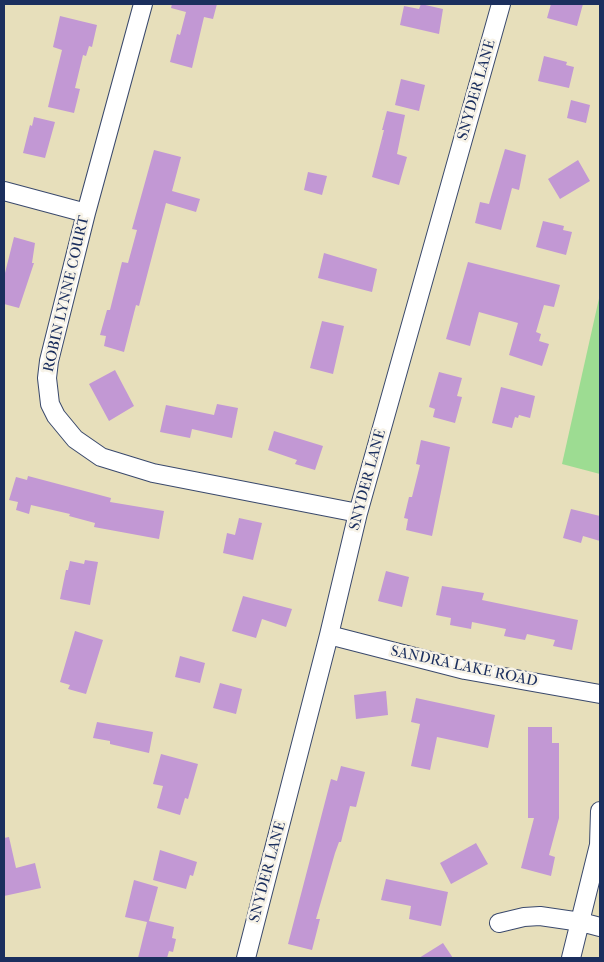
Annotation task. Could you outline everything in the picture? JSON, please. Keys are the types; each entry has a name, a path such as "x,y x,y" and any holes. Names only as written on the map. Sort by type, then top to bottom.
{"street":[{"name":"ROBIN LYNNE COURT","path":"143,4 86,212 47,378 50,404 56,416 75,439 101,457 124,465 358,512"},
{"name":"SNYDER LANE","path":"246,958 329,635 358,512 501,4"},
{"path":"4,191 86,212"},
{"name":"SANDRA LAKE ROAD","path":"329,635 465,670 600,694"},
{"path":"572,958 598,845 600,811"},
{"path":"499,923 524,917 540,916 600,927"}],"green space":[{"path":"600,294 600,474 562,464"}],"building":[{"path":"172,4 217,4 213,19 204,17 192,68 170,62 177,34 180,35 186,12 171,8"},
{"path":"421,4 443,9 439,34 400,25 404,6 419,9"},
{"path":"551,4 583,4 577,26 547,18"},
{"path":"60,16 97,25 92,47 89,46 86,56 83,55 75,88 80,89 74,113 48,107 62,50 53,47"},
{"path":"544,56 567,62 566,65 574,67 569,88 538,81"},
{"path":"401,79 425,85 419,111 395,105"},
{"path":"571,100 590,105 586,123 567,118"},
{"path":"387,111 405,115 397,154 407,157 399,185 372,177"},
{"path":"34,117 55,122 45,158 23,153"},
{"path":"505,149 526,155 519,190 512,188 501,230 475,223 480,202 489,204"},
{"path":"154,150 181,157 172,191 200,199 196,212 166,203 139,306 136,305 124,352 104,346 106,336 100,335 107,310 110,310 122,262 128,263 137,230 132,229"},
{"path":"578,160 590,181 560,199 548,179"},
{"path":"308,172 327,176 322,195 304,190"},
{"path":"543,221 564,226 563,230 572,232 566,255 536,247"},
{"path":"14,237 35,243 32,263 34,263 19,308 4,304 4,277"},
{"path":"324,253 377,269 372,292 318,278"},
{"path":"468,262 560,285 554,307 544,305 536,332 541,334 539,341 549,344 542,366 509,355 518,323 479,312 470,346 446,339"},
{"path":"322,321 344,326 333,374 310,368"},
{"path":"115,370 134,406 109,421 89,384"},
{"path":"439,372 462,378 457,396 462,397 455,423 433,417 435,409 429,407"},
{"path":"501,387 535,396 530,418 519,415 518,418 515,417 512,428 492,423"},
{"path":"217,404 238,408 232,438 192,429 190,438 160,432 166,405 214,415"},
{"path":"274,431 323,446 315,470 295,464 297,460 268,450"},
{"path":"421,440 450,447 432,536 406,530 408,519 404,518 409,497 412,497 420,465 416,464"},
{"path":"28,476 111,498 110,502 164,511 159,539 94,527 95,523 69,516 70,514 31,505 29,514 16,510 18,502 9,500 16,477 27,480"},
{"path":"571,509 600,516 600,541 583,536 581,543 563,538"},
{"path":"239,518 262,523 253,560 223,553 227,533 235,535"},
{"path":"85,560 98,562 90,605 60,599 66,570 68,570 70,561 84,564"},
{"path":"386,571 409,577 402,607 378,601"},
{"path":"442,586 484,593 482,600 578,620 572,650 553,646 555,640 527,634 525,640 504,636 506,629 472,622 471,629 450,625 451,618 436,615"},
{"path":"243,596 292,609 286,627 262,619 256,638 232,631"},
{"path":"75,631 103,640 86,694 68,689 70,685 60,682"},
{"path":"180,656 205,663 200,683 175,677"},
{"path":"220,683 242,689 236,714 213,708"},
{"path":"386,691 388,715 356,719 354,695"},
{"path":"416,698 495,715 488,748 437,737 430,770 411,766 420,724 411,722"},
{"path":"97,722 153,732 149,753 110,744 110,741 93,738"},
{"path":"528,727 552,727 552,743 559,743 559,818 549,855 555,857 551,876 521,868 534,818 528,818"},
{"path":"161,754 198,764 188,799 185,798 180,815 157,808 163,786 153,784"},
{"path":"341,766 365,772 356,807 350,806 341,842 339,842 335,853 316,919 320,919 312,950 288,944 331,779 337,781"},
{"path":"9,837 16,868 35,863 41,888 4,896 4,838"},
{"path":"476,843 488,864 451,884 440,863"},
{"path":"160,850 197,862 193,876 190,875 186,889 153,880"},
{"path":"386,879 448,892 441,926 409,919 411,906 381,900"},
{"path":"134,880 158,887 149,921 174,927 172,938 176,939 173,952 169,951 167,958 138,958 147,922 125,917"},
{"path":"443,943 453,958 419,958"}]}
